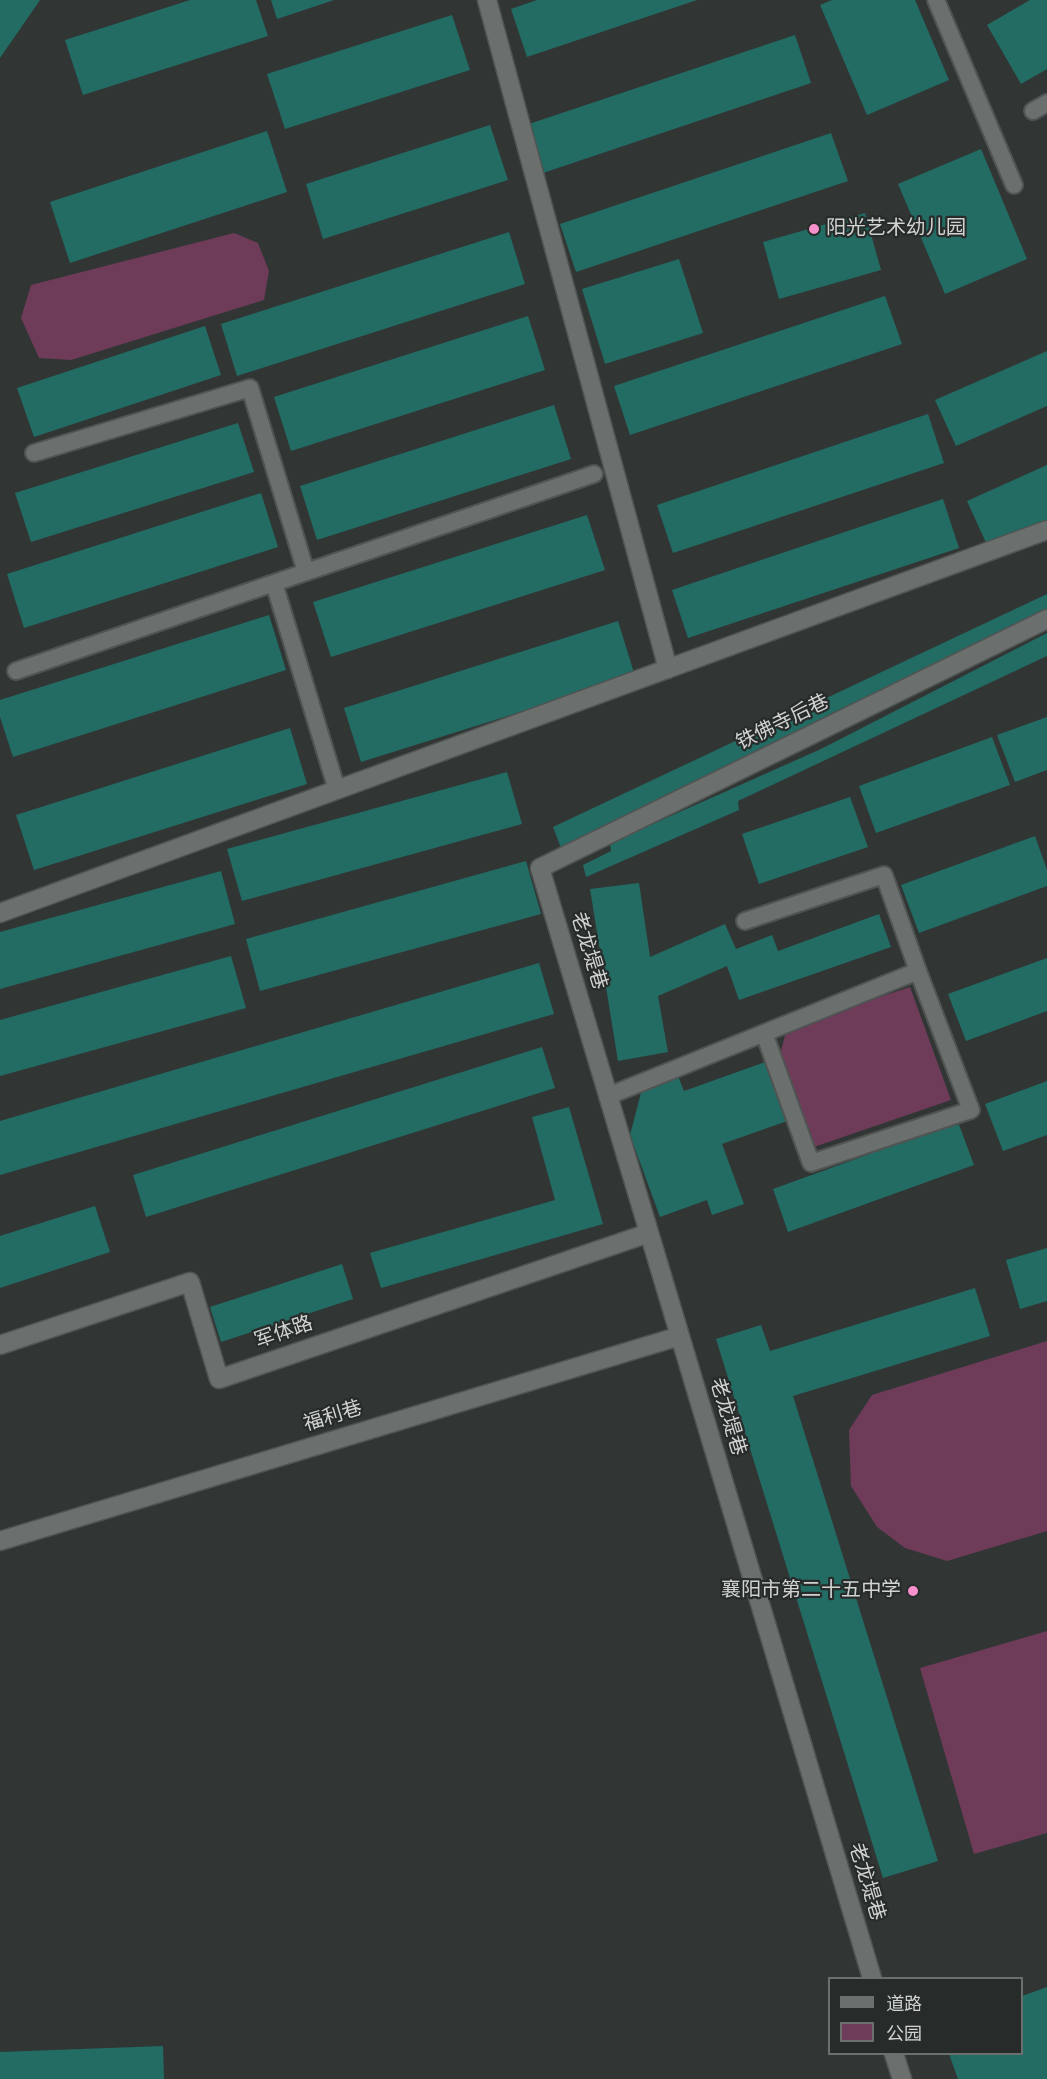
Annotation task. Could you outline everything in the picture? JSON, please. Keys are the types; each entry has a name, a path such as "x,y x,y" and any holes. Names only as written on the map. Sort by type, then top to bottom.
{"street":[{"path":"487,0 668,669"},
{"path":"0,913 1047,530"},
{"name":"铁佛寺后巷","path":"540,868 1047,619"},
{"name":"老龙堤巷","path":"540,868 872,1977"},
{"name":"军体路","path":"0,1345 190,1282 219,1379 649,1233"},
{"name":"福利巷","path":"0,1541 680,1336"},
{"path":"894,2055 902,2079"}],"lane":[{"path":"936,0 1014,185"},
{"path":"34,453 250,388 306,572"},
{"path":"16,671 594,474"},
{"path":"274,583 337,790"},
{"path":"745,921 884,875 971,1110 811,1163 765,1033"},
{"path":"608,1096 918,970"}],"green space":[{"path":"234,233 258,243 269,271 264,300 71,360 39,358 21,318 31,285"},
{"path":"910,987 951,1100 808,1149 778,1062 787,1028"},
{"path":"1047,1341 1047,1531 947,1561 905,1548 877,1527 851,1486 849,1430 872,1395"},
{"path":"1047,1631 1047,1833 974,1854 920,1668"}],"building":[{"path":"0,0 40,0 0,58"},
{"path":"190,0 256,0 268,36 83,95 65,40"},
{"path":"271,0 334,0 277,19"},
{"path":"537,0 697,0 527,57 511,9"},
{"path":"832,0 915,0 949,80 867,115 820,5"},
{"path":"1030,0 1047,0 1047,69 1021,84 987,25"},
{"path":"452,15 470,70 285,129 267,74"},
{"path":"795,35 811,83 540,174 523,126"},
{"path":"490,125 508,180 323,239 306,184"},
{"path":"267,131 287,192 70,263 50,202"},
{"path":"831,133 848,181 576,272 560,224"},
{"path":"981,149 1027,259 945,294 898,184"},
{"path":"865,213 881,270 779,299 763,242"},
{"path":"509,232 525,284 237,376 221,324"},
{"path":"679,259 703,333 605,364 582,289"},
{"path":"885,296 902,344 630,435 614,386"},
{"path":"528,316 545,370 291,451 274,397"},
{"path":"205,326 221,375 34,437 17,388"},
{"path":"1047,351 1047,406 956,446 935,400"},
{"path":"554,405 571,459 317,540 300,486"},
{"path":"928,414 944,463 673,553 657,505"},
{"path":"238,423 254,472 31,542 15,493"},
{"path":"1047,465 1047,521 988,547 967,501"},
{"path":"261,493 278,547 24,628 7,574"},
{"path":"943,499 959,548 688,638 672,590"},
{"path":"587,515 605,570 331,657 313,602"},
{"path":"1047,594 1047,610 561,848 553,827"},
{"path":"269,615 286,670 13,757 0,717 0,700"},
{"path":"618,621 635,676 361,762 344,708"},
{"path":"1047,633 1047,656 738,801 739,810 586,877 583,865 611,851 610,843 821,749"},
{"path":"1047,717 1047,770 1015,782 997,735"},
{"path":"290,728 307,784 34,870 16,815"},
{"path":"992,737 1010,785 876,833 859,786"},
{"path":"507,772 522,824 242,901 227,849"},
{"path":"850,797 868,847 759,884 742,834"},
{"path":"1035,836 1047,870 1047,886 919,933 901,885"},
{"path":"526,861 541,914 260,991 246,939"},
{"path":"221,871 235,924 0,989 0,932"},
{"path":"639,883 650,957 725,924 736,949 772,935 778,951 879,914 891,947 739,1000 727,966 658,996 668,1052 618,1061 590,889"},
{"path":"231,956 246,1008 0,1076 0,1020"},
{"path":"1047,958 1047,1011 966,1041 948,994"},
{"path":"539,963 554,1014 0,1175 0,1121"},
{"path":"542,1047 555,1088 146,1217 133,1175"},
{"path":"768,1061 790,1120 722,1144 744,1204 712,1215 707,1200 660,1217 630,1135 642,1089 678,1076 684,1091"},
{"path":"1047,1081 1047,1135 1003,1151 985,1104"},
{"path":"569,1107 603,1224 381,1288 370,1253 555,1200 532,1117"},
{"path":"958,1122 974,1165 788,1232 773,1189"},
{"path":"95,1206 110,1252 0,1288 0,1236"},
{"path":"1047,1248 1047,1301 1020,1309 1006,1260"},
{"path":"342,1264 353,1299 221,1342 210,1307"},
{"path":"975,1288 990,1336 793,1396 938,1861 883,1878 716,1339 761,1325 770,1351"},
{"path":"1047,1987 1047,2079 958,2079 949,2055 1023,2055 1023,1996"},
{"path":"163,2046 164,2079 0,2079 0,2052"}],"place":[{"name":"阳光艺术幼儿园","path":"814,229"},
{"name":"襄阳市第二十五中学","path":"913,1591"}]}
